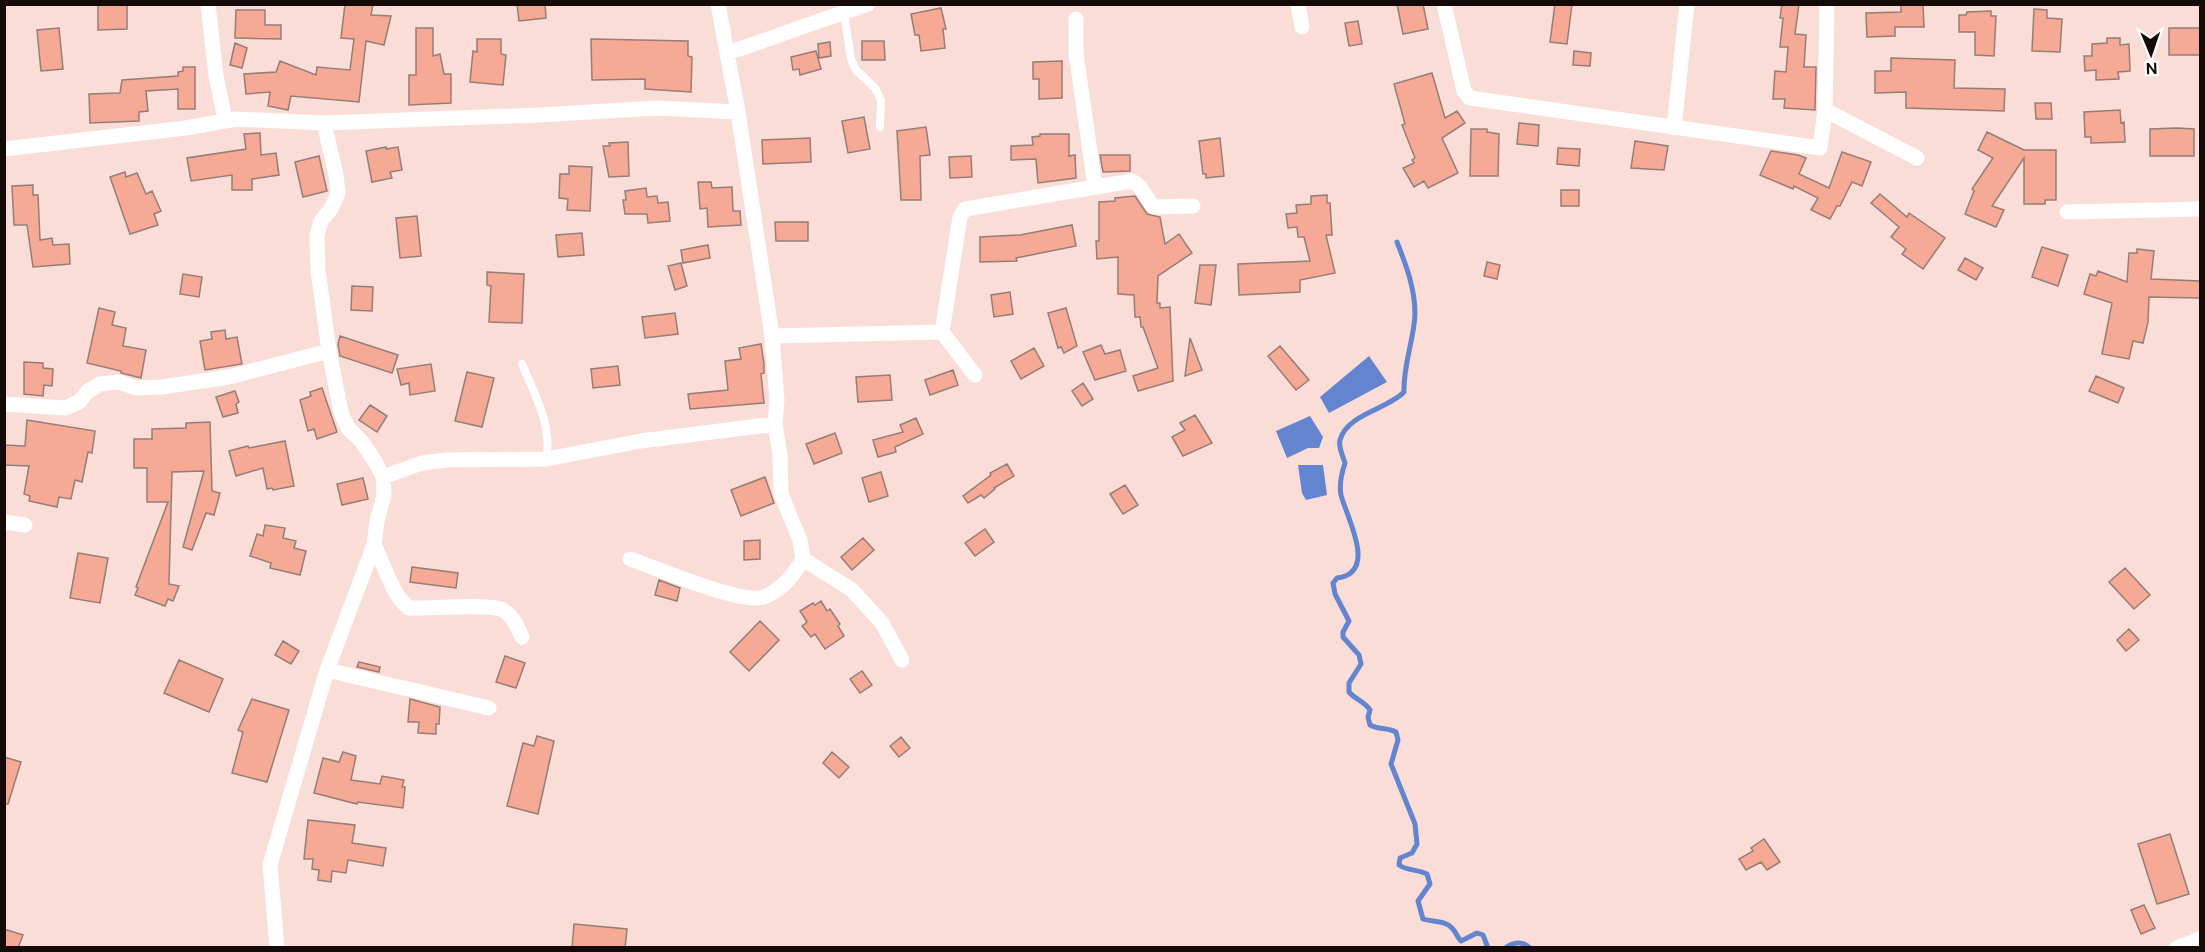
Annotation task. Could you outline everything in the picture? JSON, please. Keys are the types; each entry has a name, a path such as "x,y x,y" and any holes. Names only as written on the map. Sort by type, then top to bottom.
{"street":[{"path":"208,4 216,76 225,119"},
{"path":"630,559 737,596 762,598 779,589 795,573 803,559 800,540 781,494 780,455 775,423 777,400 772,336 738,112 718,4"},
{"path":"728,53 868,4"},
{"path":"1298,4 1302,27"},
{"path":"1444,4 1464,91 1470,98 1820,148 1825,110 1827,4"},
{"path":"1674,128 1687,4"},
{"path":"1076,19 1076,53 1095,187"},
{"path":"4,150 186,128 225,119 324,123 657,108 738,112"},
{"path":"1825,110 1917,158"},
{"path":"278,948 270,865 327,670 374,545 384,495 383,477 362,442 348,428 341,412 329,351 318,270 317,235 321,221 331,209 338,193 324,123"},
{"path":"975,375 942,332 960,217 965,209 1132,181 1140,185 1147,201 1154,207 1193,206"},
{"path":"2067,212 2200,209"},
{"path":"772,336 942,332"},
{"path":"4,404 65,408 80,402 88,390 100,384 119,382 136,388 162,387 229,377 329,351"},
{"path":"383,477 422,464 447,460 546,459 641,441 775,423"},
{"path":"4,522 26,525"},
{"path":"374,545 402,603 409,608 503,610 517,625 522,637"},
{"path":"803,559 852,590 882,623 902,660"},
{"path":"327,670 489,708"},
{"path":"2177,948 2200,939"}],"lane":[{"path":"844,13 851,59 856,70 874,88 881,100 880,127"},
{"path":"522,364 541,411 549,443 546,459"}],"water":[{"path":"1369,356 1387,382 1329,413 1320,397"},
{"path":"1310,416 1323,437 1319,448 1308,448 1287,458 1276,431"},
{"path":"1298,465 1323,465 1327,495 1306,500 1302,493"}],"building":[{"path":"98,4 127,4 127,29 98,30"},
{"path":"345,4 373,4 371,15 391,16 384,45 366,41 359,102 291,96 288,110 268,106 270,92 246,94 244,74 276,72 280,61 316,75 317,67 350,70 354,39 341,38"},
{"path":"517,4 545,4 546,18 519,21"},
{"path":"1397,4 1423,4 1428,29 1403,34"},
{"path":"1555,4 1572,4 1567,44 1550,42"},
{"path":"1782,4 1799,4 1795,34 1806,35 1804,67 1816,67 1815,110 1784,108 1785,99 1773,99 1775,71 1786,72 1788,47 1780,47"},
{"path":"1901,4 1923,4 1924,27 1895,27 1895,36 1867,37 1866,13 1901,12"},
{"path":"941,8 946,29 943,29 945,48 921,51 919,35 915,35 911,14"},
{"path":"2034,9 2047,10 2047,18 2062,19 2060,52 2032,51"},
{"path":"236,10 265,10 265,25 281,25 281,39 235,38"},
{"path":"1991,11 1991,16 1996,16 1994,56 1975,55 1975,32 1959,32 1959,15 1966,15 1967,12"},
{"path":"1358,21 1362,44 1349,46 1345,23"},
{"path":"59,28 63,69 41,71 37,30"},
{"path":"416,28 433,28 433,56 440,54 444,74 451,74 451,103 409,105 409,75 416,75"},
{"path":"2169,28 2200,28 2200,55 2169,55"},
{"path":"2107,38 2120,38 2120,45 2129,44 2130,71 2118,72 2119,79 2096,80 2096,70 2085,71 2084,56 2092,56 2092,44 2107,43"},
{"path":"477,39 501,39 501,54 506,55 503,85 470,82 473,51 477,52"},
{"path":"591,39 688,41 688,56 692,57 691,92 645,89 645,79 592,80"},
{"path":"862,41 884,41 885,60 862,60"},
{"path":"830,42 831,56 819,58 818,44"},
{"path":"235,43 247,48 242,68 230,65"},
{"path":"816,51 821,69 800,75 799,69 793,70 791,57"},
{"path":"1574,51 1591,53 1590,66 1573,65"},
{"path":"1891,58 1955,60 1954,88 2005,89 2004,111 1906,108 1906,92 1875,93 1875,71 1891,71"},
{"path":"1062,61 1062,98 1039,99 1039,79 1033,79 1033,62"},
{"path":"183,67 195,67 195,109 178,109 178,89 146,91 148,111 139,112 139,121 90,123 89,94 120,93 122,80 178,76 178,72 183,71"},
{"path":"1432,73 1445,118 1457,111 1465,123 1442,138 1458,173 1428,188 1424,181 1414,187 1403,168 1414,163 1412,160 1415,158 1402,125 1405,124 1394,84"},
{"path":"2035,103 2051,103 2052,119 2036,119"},
{"path":"2120,110 2121,123 2124,122 2125,142 2091,143 2091,137 2085,137 2084,112"},
{"path":"864,117 870,149 848,153 842,121"},
{"path":"1519,123 1539,125 1538,146 1517,144"},
{"path":"926,127 930,155 920,156 921,200 901,200 897,131"},
{"path":"1471,129 1487,129 1487,132 1499,134 1498,176 1470,176"},
{"path":"2150,129 2194,129 2194,156 2150,156"},
{"path":"1987,132 2024,150 2056,150 2056,200 2045,200 2045,204 2024,204 2024,158 1992,206 2004,210 1996,227 1965,214 1974,191 1972,189 1993,158 1978,150"},
{"path":"260,133 261,155 276,153 279,175 252,179 252,190 232,190 232,175 191,181 187,158 246,149 244,134"},
{"path":"1040,134 1069,134 1069,156 1075,155 1076,178 1038,183 1036,159 1011,160 1011,146 1033,145 1032,137 1040,136"},
{"path":"810,138 811,162 763,164 762,140"},
{"path":"1220,138 1224,176 1206,178 1206,174 1203,174 1199,141"},
{"path":"1635,141 1668,146 1664,170 1631,168"},
{"path":"628,142 629,176 609,177 603,146 610,146 609,143"},
{"path":"386,147 386,149 398,147 402,170 390,172 392,178 372,182 366,151"},
{"path":"1558,148 1580,149 1579,166 1557,164"},
{"path":"1771,151 1806,158 1799,174 1829,188 1842,152 1871,162 1862,186 1852,182 1840,206 1837,206 1830,219 1811,210 1818,198 1794,186 1793,189 1760,175"},
{"path":"1100,155 1130,155 1130,171 1103,172"},
{"path":"319,156 327,191 303,197 295,162"},
{"path":"971,156 972,177 950,178 949,157"},
{"path":"569,166 592,167 590,211 567,210 568,199 559,198 560,174 569,174"},
{"path":"125,172 126,177 137,173 146,194 152,191 161,211 154,214 158,225 130,234 110,177"},
{"path":"698,182 711,182 712,188 732,187 733,211 740,211 741,225 708,227 707,208 700,209"},
{"path":"33,185 33,195 38,195 40,240 52,238 53,245 69,244 70,264 33,267 27,225 14,225 12,186"},
{"path":"646,188 647,197 657,196 658,203 668,202 670,221 648,223 647,214 625,214 623,200 626,200 625,191"},
{"path":"1561,190 1579,190 1579,206 1561,206"},
{"path":"1880,194 1907,217 1909,213 1945,238 1923,269 1902,254 1906,249 1891,237 1899,227 1871,203"},
{"path":"1327,195 1327,203 1330,203 1332,235 1326,235 1335,273 1300,280 1300,292 1239,295 1238,264 1310,261 1304,237 1298,237 1297,227 1288,228 1286,214 1297,213 1296,205 1311,204 1311,196"},
{"path":"1135,196 1147,214 1160,217 1165,244 1179,234 1192,253 1158,276 1157,303 1160,303 1160,308 1170,307 1173,381 1138,391 1133,376 1158,368 1143,327 1141,327 1140,317 1135,317 1134,295 1118,294 1118,257 1097,259 1096,241 1099,241 1099,202"},
{"path":"417,216 421,256 400,258 396,218"},
{"path":"775,222 808,222 808,241 776,241"},
{"path":"1072,225 1076,246 1016,258 1017,261 980,262 980,237 1020,235"},
{"path":"582,233 584,255 558,257 556,235"},
{"path":"708,245 710,258 683,263 681,250"},
{"path":"2042,247 2068,255 2058,286 2032,277"},
{"path":"2137,249 2154,251 2151,279 2200,281 2200,298 2149,297 2148,322 2143,343 2133,341 2129,359 2102,354 2112,303 2084,294 2090,274 2096,276 2098,271 2127,282 2129,253 2137,253"},
{"path":"1965,258 1983,268 1976,280 1958,270"},
{"path":"1487,262 1500,265 1497,279 1484,276"},
{"path":"681,263 687,286 675,290 668,266"},
{"path":"1200,265 1216,265 1211,305 1195,303"},
{"path":"487,272 524,274 522,323 489,322 491,286 487,285"},
{"path":"183,274 202,277 199,297 180,294"},
{"path":"352,286 373,287 372,311 351,310"},
{"path":"1010,292 1013,314 994,317 991,295"},
{"path":"99,308 115,312 112,325 126,328 123,346 146,350 141,378 87,363"},
{"path":"1066,308 1077,346 1064,353 1061,347 1058,348 1048,313"},
{"path":"675,313 678,334 645,338 642,317"},
{"path":"225,330 226,339 237,337 242,364 205,370 200,341 212,339 211,332"},
{"path":"340,336 398,355 392,373 340,356 338,344"},
{"path":"1190,338 1202,370 1185,376"},
{"path":"761,344 764,364 764,373 761,374 764,403 690,409 688,394 728,390 725,361 741,359 739,348"},
{"path":"1101,345 1105,354 1120,350 1126,371 1095,380 1083,352"},
{"path":"1280,346 1309,380 1296,390 1268,356"},
{"path":"1034,348 1044,366 1021,379 1011,361"},
{"path":"24,362 43,363 43,368 53,369 52,386 44,385 43,396 24,394"},
{"path":"431,364 435,391 410,395 409,383 401,385 397,369"},
{"path":"618,366 620,385 593,388 591,369"},
{"path":"953,370 958,385 930,395 925,380"},
{"path":"467,372 494,378 482,427 455,421"},
{"path":"890,375 892,400 858,402 856,377"},
{"path":"2096,376 2124,388 2118,403 2089,391"},
{"path":"1083,383 1093,399 1082,406 1072,391"},
{"path":"322,388 337,432 317,439 314,429 308,431 300,400 311,396 310,392"},
{"path":"235,391 239,402 236,404 238,413 223,417 216,397"},
{"path":"370,405 387,416 377,432 359,420"},
{"path":"1195,415 1212,443 1183,456 1172,437 1185,430 1180,423"},
{"path":"916,418 923,434 895,447 896,452 878,457 873,440 903,432 900,425"},
{"path":"27,420 95,431 92,453 88,452 82,482 75,480 71,499 59,497 57,507 29,501 30,496 24,494 29,466 4,465 4,445 25,446"},
{"path":"210,422 212,491 220,493 214,515 206,513 192,550 183,547 204,471 172,472 169,584 179,586 173,601 168,599 165,606 135,595 168,502 147,502 147,468 134,468 134,439 152,439 152,429 186,428 186,423"},
{"path":"835,433 842,453 814,464 806,444"},
{"path":"285,441 294,486 267,489 263,468 236,476 229,451"},
{"path":"1007,464 1014,476 994,488 984,498 981,495 968,503 963,496 991,475 990,473"},
{"path":"881,472 888,496 869,502 862,478"},
{"path":"765,477 774,503 741,516 731,490"},
{"path":"363,478 368,499 342,505 337,484"},
{"path":"1125,485 1138,505 1123,514 1110,494"},
{"path":"265,525 285,528 283,538 296,541 294,548 306,551 300,575 270,568 271,563 250,556 257,534 263,536"},
{"path":"985,529 994,542 975,556 965,543"},
{"path":"863,538 874,550 852,570 841,557"},
{"path":"760,540 760,559 744,560 744,541"},
{"path":"78,553 108,558 100,603 70,598"},
{"path":"412,567 458,573 456,588 410,582"},
{"path":"2125,568 2150,595 2134,609 2109,582"},
{"path":"659,580 680,588 677,601 655,595"},
{"path":"821,601 827,611 830,609 840,624 838,626 844,636 825,649 815,634 811,637 802,626 807,622 800,611"},
{"path":"760,621 779,640 749,671 730,652"},
{"path":"2129,629 2139,640 2126,651 2117,640"},
{"path":"283,641 299,651 291,664 275,655"},
{"path":"505,656 525,663 516,688 496,682"},
{"path":"179,660 223,679 209,712 164,693"},
{"path":"359,662 380,667 379,672 357,667"},
{"path":"862,671 872,685 860,693 850,679"},
{"path":"252,699 289,710 267,782 232,773 243,732 238,730"},
{"path":"410,699 440,707 436,734 418,733 419,722 408,722"},
{"path":"537,736 554,741 538,814 507,806 523,743 534,746"},
{"path":"901,737 910,748 899,757 890,746"},
{"path":"343,752 356,756 351,780 380,784 382,776 404,780 403,808 358,802 357,804 314,793 323,758 339,762"},
{"path":"832,752 849,767 839,778 823,763"},
{"path":"4,757 21,762 8,804 4,804"},
{"path":"308,820 355,825 352,843 386,848 383,866 348,860 346,873 332,871 331,882 318,880 319,870 312,869 313,859 304,859"},
{"path":"2170,834 2189,894 2157,904 2138,844"},
{"path":"1764,839 1780,862 1767,870 1761,862 1746,870 1739,859 1753,851 1751,848"},
{"path":"2144,905 2155,928 2141,934 2131,910"},
{"path":"574,924 627,929 625,948 572,948"},
{"path":"4,929 23,935 18,948 4,948"}],"waterway":[{"path":"1397,242 1415,304 1404,392 1359,418 1344,431 1340,440 1340,449 1345,463 1341,495 1357,542 1358,555 1356,566 1349,574 1337,578 1333,583 1335,594 1349,621 1343,637 1359,655 1361,664 1349,683 1349,692 1370,710 1368,717 1370,725 1396,732 1398,740 1391,764 1415,824 1417,844 1412,853 1400,858 1399,865 1427,874 1430,884 1418,901 1423,919 1449,925 1461,941 1477,933 1483,935 1488,948"},
{"path":"1505,948 1518,943 1530,948"}]}
